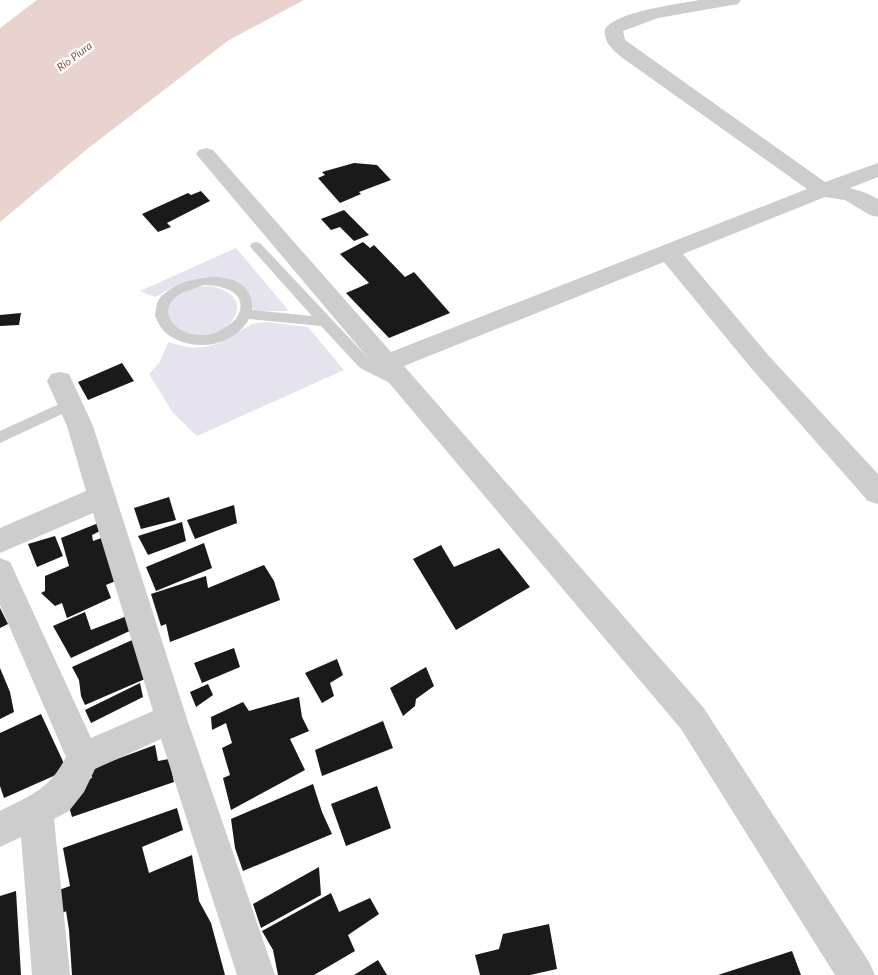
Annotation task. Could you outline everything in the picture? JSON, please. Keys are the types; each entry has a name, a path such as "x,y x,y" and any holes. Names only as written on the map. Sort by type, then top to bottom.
{"street":[{"path":"732,0 654,13 619,26 614,29 612,35 615,41 631,55 823,190 862,198 878,210"},
{"path":"206,154 692,718 856,975"},
{"path":"387,362 878,170"},
{"path":"668,251 760,362 878,493"},
{"path":"65,393 80,426 172,719 256,975"},
{"path":"0,541 101,497"},
{"path":"0,571 83,758"},
{"path":"0,830 36,812 56,799 72,780 83,758 172,719"},
{"path":"36,812 51,975"}],"lane":[{"path":"256,246 365,364 405,384"},
{"path":"217,280 230,284 240,290 246,298 248,308 246,314 236,328 224,335 196,340 183,338 172,333 165,326 161,316 162,307 173,294 189,284 217,280"},
{"path":"246,314 325,322"},
{"path":"0,437 65,393"}],"shaded area":[{"path":"236,248 289,311 255,311 251,307 250,298 246,292 229,281 218,278 207,277 187,281 155,297 140,291"},
{"path":"209,286 226,291 235,299 237,308 234,318 227,326 216,333 204,336 188,334 172,327 167,311 172,299 190,289"},
{"path":"267,322 308,327 344,370 197,436 173,413 149,374 160,362 168,342 191,348 205,347 220,343 252,324"}],"water":[{"name":"Río Piura","path":"37,0 304,0 229,40 86,150 0,222 0,28"}],"building":[{"path":"354,163 377,165 391,180 359,192 361,194 340,203 318,178 325,175 322,172"},
{"path":"201,191 210,201 167,223 171,227 158,232 142,214 188,193 191,195"},
{"path":"344,210 369,235 354,241 340,227 331,230 321,219"},
{"path":"363,242 370,248 374,245 405,277 414,272 450,313 389,338 346,293 369,283 340,254"},
{"path":"21,313 19,325 0,326 0,315"},
{"path":"122,363 134,381 88,400 78,382"},
{"path":"169,497 176,520 141,529 134,508"},
{"path":"234,505 237,523 195,539 187,520"},
{"path":"101,522 102,530 92,535 93,541 107,536 123,578 106,585 111,598 67,618 62,603 55,606 41,593 45,591 45,576 69,566 61,538"},
{"path":"182,522 186,541 148,555 138,536"},
{"path":"55,536 63,556 37,567 28,544"},
{"path":"204,543 212,568 156,591 146,567"},
{"path":"441,545 454,567 499,548 530,587 456,630 413,559"},
{"path":"264,565 274,581 280,600 170,642 166,624 161,626 151,594 206,576 208,588"},
{"path":"0,608 8,624 0,628"},
{"path":"85,612 91,630 127,616 134,629 71,658 53,626"},
{"path":"139,637 152,676 85,705 81,696 79,680 72,667"},
{"path":"234,648 240,667 202,683 194,663"},
{"path":"337,659 343,675 330,683 334,696 322,703 305,673"},
{"path":"426,667 434,686 416,699 415,706 403,716 390,688"},
{"path":"0,668 10,692 14,712 0,719"},
{"path":"140,683 143,697 91,723 85,710"},
{"path":"208,684 213,695 196,707 190,692"},
{"path":"299,697 302,717 309,731 290,739 305,770 231,810 223,778 230,775 222,748 232,743 226,723 212,730 211,717 243,702 249,711"},
{"path":"41,714 67,770 4,798 0,786 0,733"},
{"path":"383,721 393,748 322,776 315,750"},
{"path":"155,745 158,761 169,759 174,782 72,817 67,800 81,782 92,778 90,769"},
{"path":"313,784 322,812 332,834 243,871 235,848 231,819"},
{"path":"377,786 391,828 346,846 331,804"},
{"path":"177,808 183,830 142,847 149,873 192,855 199,901 211,923 225,975 72,975 66,911 62,913 59,890 70,886 63,848"},
{"path":"319,867 321,895 261,928 253,904"},
{"path":"16,891 21,975 0,975 0,896"},
{"path":"331,893 339,912 370,898 379,914 348,935 355,951 314,975 278,975 273,950 262,931"},
{"path":"549,924 557,969 530,975 480,975 475,955 499,949 503,934"},
{"path":"792,951 801,975 718,975"},
{"path":"378,960 387,975 354,975"}]}
